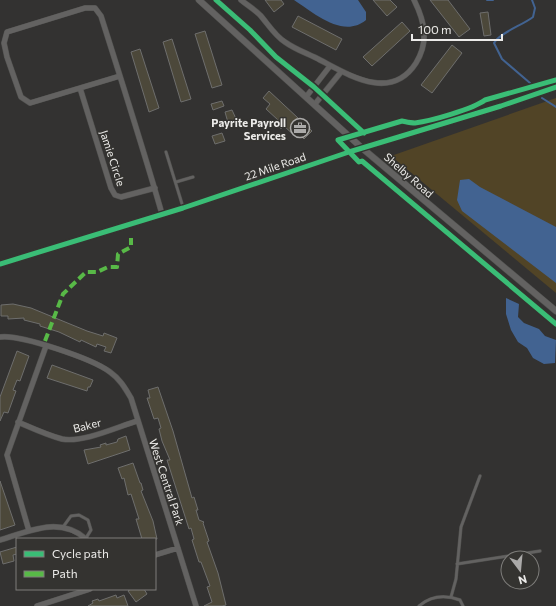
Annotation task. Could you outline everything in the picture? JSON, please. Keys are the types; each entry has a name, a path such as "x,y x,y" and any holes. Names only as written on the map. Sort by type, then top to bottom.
{"street":[{"name":"Shelby Road","path":"199,0 362,148 556,311"},
{"path":"241,0 260,15 284,42 341,72 362,81 376,84 393,81 409,71 420,56 425,37 419,11 414,0"},
{"path":"120,76 30,103 21,97 4,43 7,32 85,8 95,8 101,16 120,76 155,188 162,214"},
{"path":"306,97 330,66"},
{"path":"315,104 341,72"},
{"name":"22 Mile Road","path":"0,264 183,208 362,148 501,106 556,87"},
{"name":"Jamie Circle","path":"80,88 111,188 115,195 121,197 155,188"},
{"path":"0,337 25,339 46,346 7,455 29,531"},
{"name":"West Central Park","path":"46,346 108,370 120,381 127,392 138,421 196,606"},
{"name":"Baker","path":"18,422 57,437 70,439 84,437 138,421"},
{"path":"0,540 47,527 63,527 84,538"},
{"path":"156,555 178,548"},
{"path":"37,606 87,590"}],"lane":[{"path":"166,152 183,208"},
{"path":"176,182 193,177"},
{"path":"451,596 456,579 461,528 480,476"},
{"path":"63,527 71,516 79,515 88,520 91,530 87,538"},
{"path":"458,564 500,557"},
{"path":"419,606 434,598 447,595 460,600 463,606"}],"shaded area":[{"path":"556,98 556,293 391,156"}],"water":[{"path":"294,0 358,0 366,12 366,20 357,25 348,27 338,25 320,17"},
{"path":"469,179 480,187 556,227 556,283 462,211 457,200 460,180"},
{"path":"506,298 519,304 518,317 524,323 539,329 545,336 556,340 555,363 544,364 533,358 527,348 518,342 511,330 506,314"}],"building":[{"path":"265,0 281,0 284,4 274,12"},
{"path":"373,0 390,0 397,7 387,16"},
{"path":"430,0 448,0 470,29 459,37"},
{"path":"488,12 491,35 484,36 480,13"},
{"path":"298,16 342,39 336,50 292,27"},
{"path":"402,22 410,31 372,66 363,57"},
{"path":"205,31 222,85 212,88 195,34"},
{"path":"172,39 191,99 181,102 163,42"},
{"path":"452,45 462,53 432,93 421,85"},
{"path":"140,49 159,108 149,112 131,52"},
{"path":"269,91 312,131 304,139 300,135 296,137 284,126 281,129 275,123 278,120 266,109 270,104 263,98"},
{"path":"222,101 224,106 213,110 211,104"},
{"path":"232,110 238,123 229,126 225,112"},
{"path":"222,133 225,141 215,144 212,136"},
{"path":"13,304 31,308 87,331 103,336 104,333 117,338 111,353 104,351 106,347 97,344 96,347 81,340 80,342 59,332 40,326 40,324 24,320 24,318 8,319 8,316 1,316 1,305"},
{"path":"17,351 29,356 20,381 17,380 13,390 16,391 8,413 4,412 0,421 0,397"},
{"path":"52,365 93,380 90,387 88,387 87,391 47,378"},
{"path":"158,387 173,431 192,498 194,497 199,520 204,522 203,523 209,541 207,542 218,573 226,605 204,606 212,602 207,587 210,586 201,562 199,562 192,540 194,539 191,528 189,529 167,460 170,460 162,441 159,429 161,428 158,418 154,419 147,398 150,398 148,390"},
{"path":"126,436 130,450 88,464 84,450 101,447 100,445 106,443 106,445 117,442 118,439"},
{"path":"133,463 143,490 141,491 153,521 157,539 142,538 136,519 139,519 131,494 128,495 124,478 122,479 118,468"},
{"path":"0,481 15,525 0,530"},
{"path":"16,547 16,554 13,555 14,561 3,564 0,552"},
{"path":"145,590 147,594 136,602 128,591"},
{"path":"116,595 117,598 124,595 128,606 88,606 93,603 92,601 98,599 99,601"}],"waterway":[{"path":"487,0 493,0"},
{"path":"530,83 502,59 494,43 506,32 533,17 535,8 532,0"},
{"path":"542,98 556,107"}],"marked path":[{"path":"45,341 63,294 86,272 97,272 108,267 117,267 118,254 131,247 131,238"}],"cycle path":[{"path":"216,0 250,30 276,57 314,87 364,133"},
{"path":"556,80 485,100 462,111 441,117 415,123 402,121 338,140 359,162 362,161 556,324"},
{"path":"0,264 183,208 349,152 501,106 556,87"}],"place":[{"name":"Payrite Payroll Services","path":"300,128"}]}
